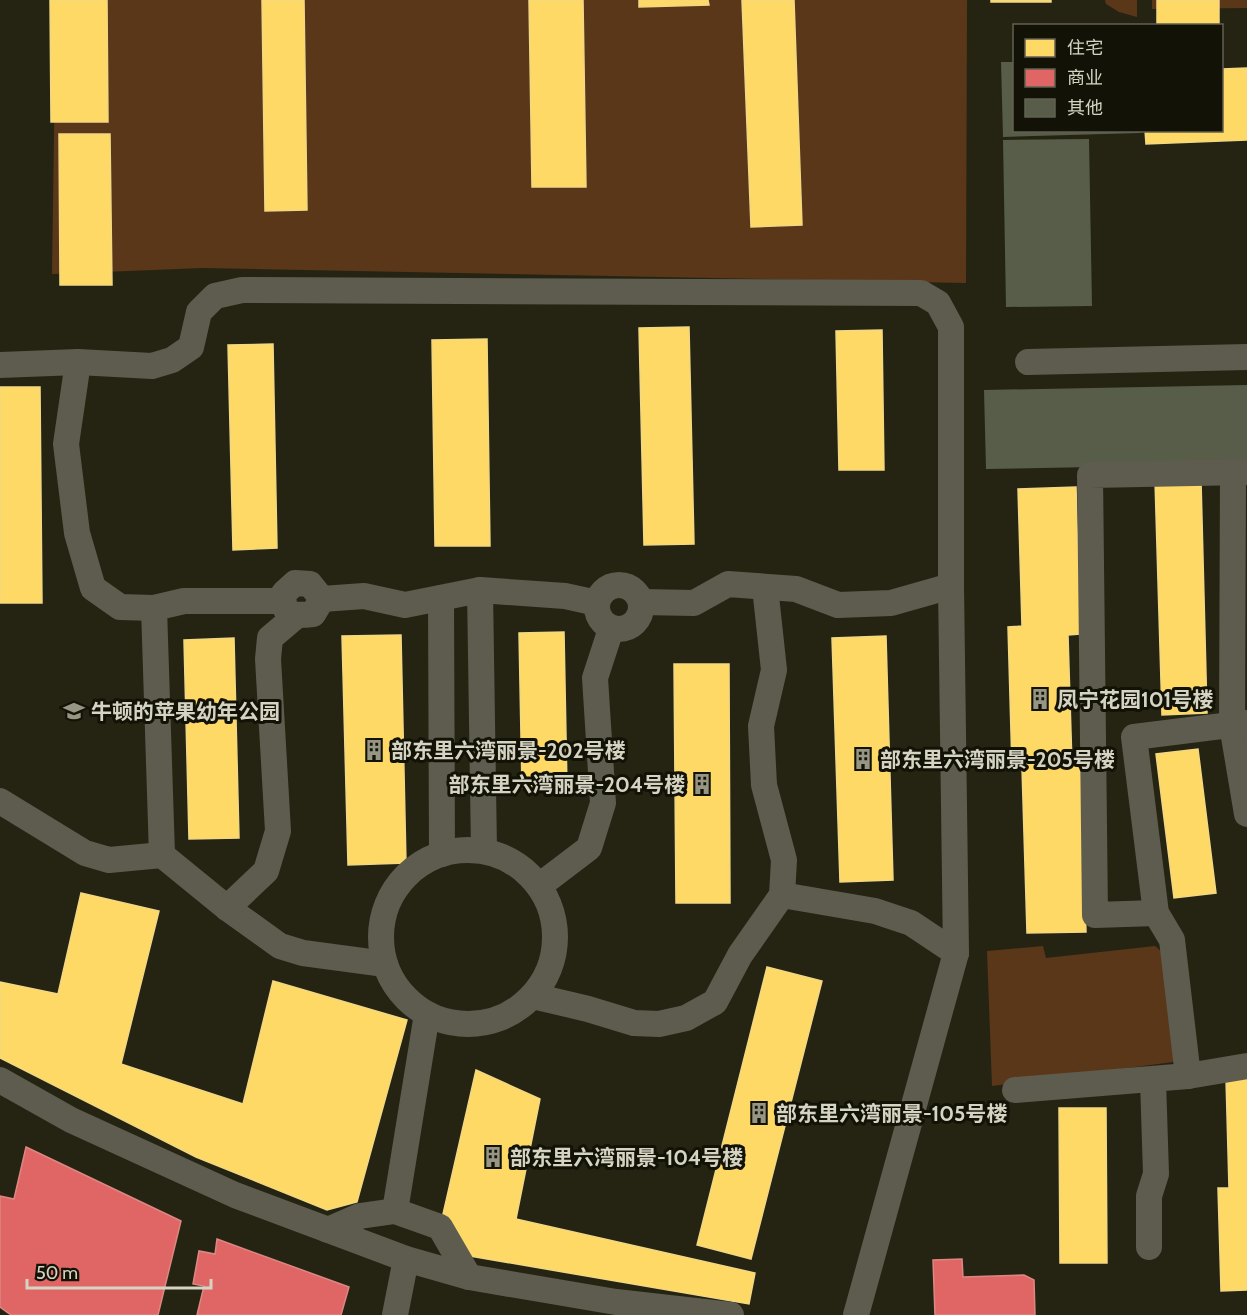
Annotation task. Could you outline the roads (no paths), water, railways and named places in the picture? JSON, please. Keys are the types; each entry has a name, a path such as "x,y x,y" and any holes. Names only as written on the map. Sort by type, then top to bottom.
{"street":[{"path":"0,365 78,362 152,366 172,360 191,346 198,312 215,296 242,290 921,293 938,303 951,327 951,586 956,953 856,1315"},
{"path":"1028,362 1247,357"},
{"path":"78,362 66,444 77,533 93,588 120,607 154,608 184,601 290,609"},
{"path":"1156,913 1095,915 1090,475 1240,472 1240,724 1247,814"},
{"path":"290,609 284,593 295,583 310,584 322,599 364,596 405,605 480,590 565,596 597,603"},
{"path":"616,584 631,587 641,602 638,621 626,629 611,629 599,619 597,603 603,590 616,584"},
{"path":"641,602 694,603 728,584 796,589 838,605 891,603 951,586"},
{"path":"533,996 634,1023 659,1024 686,1018 715,1002 740,955 782,895 784,860 764,785 761,726 774,670 765,587"},
{"path":"480,590 484,852"},
{"path":"441,598 442,854"},
{"path":"154,608 162,855"},
{"path":"226,908 266,871 278,831 268,659 270,638 290,609"},
{"path":"539,886 589,848 603,803 596,678 611,629"},
{"path":"1093,737 1134,737 1240,724"},
{"path":"1134,737 1156,913 1172,940 1188,1076"},
{"path":"0,801 85,853 109,860 162,855 226,908 280,946 303,953 385,964"},
{"path":"463,850 484,852 505,858 524,870 539,886 550,907 555,930 554,954 546,977 533,996 510,1014 483,1024 454,1024 427,1014 408,1001 395,984 385,964 381,937 386,910 398,886 418,866 442,854 463,850"},
{"path":"782,895 875,911 911,923 956,953"},
{"path":"395,1211 427,1014"},
{"path":"1015,1090 1153,1080 1247,1066"},
{"path":"0,1080 71,1120 235,1196 406,1258 469,1277 616,1302 731,1315"},
{"path":"1149,1247 1149,1196 1156,1174 1153,1080"},
{"path":"328,1230 360,1215 395,1211 440,1227 469,1277"},
{"path":"395,1315 406,1258"}],"place":[{"name":"凤宁花园101号楼","path":"1040,699"},
{"name":"牛顿的苹果幼年公园","path":"74,711"},
{"name":"部东里六湾丽景-202号楼","path":"374,750"},
{"name":"部东里六湾丽景-205号楼","path":"863,759"},
{"name":"部东里六湾丽景-204号楼","path":"702,784"},
{"name":"部东里六湾丽景-105号楼","path":"759,1113"},
{"name":"部东里六湾丽景-104号楼","path":"493,1157"}]}
